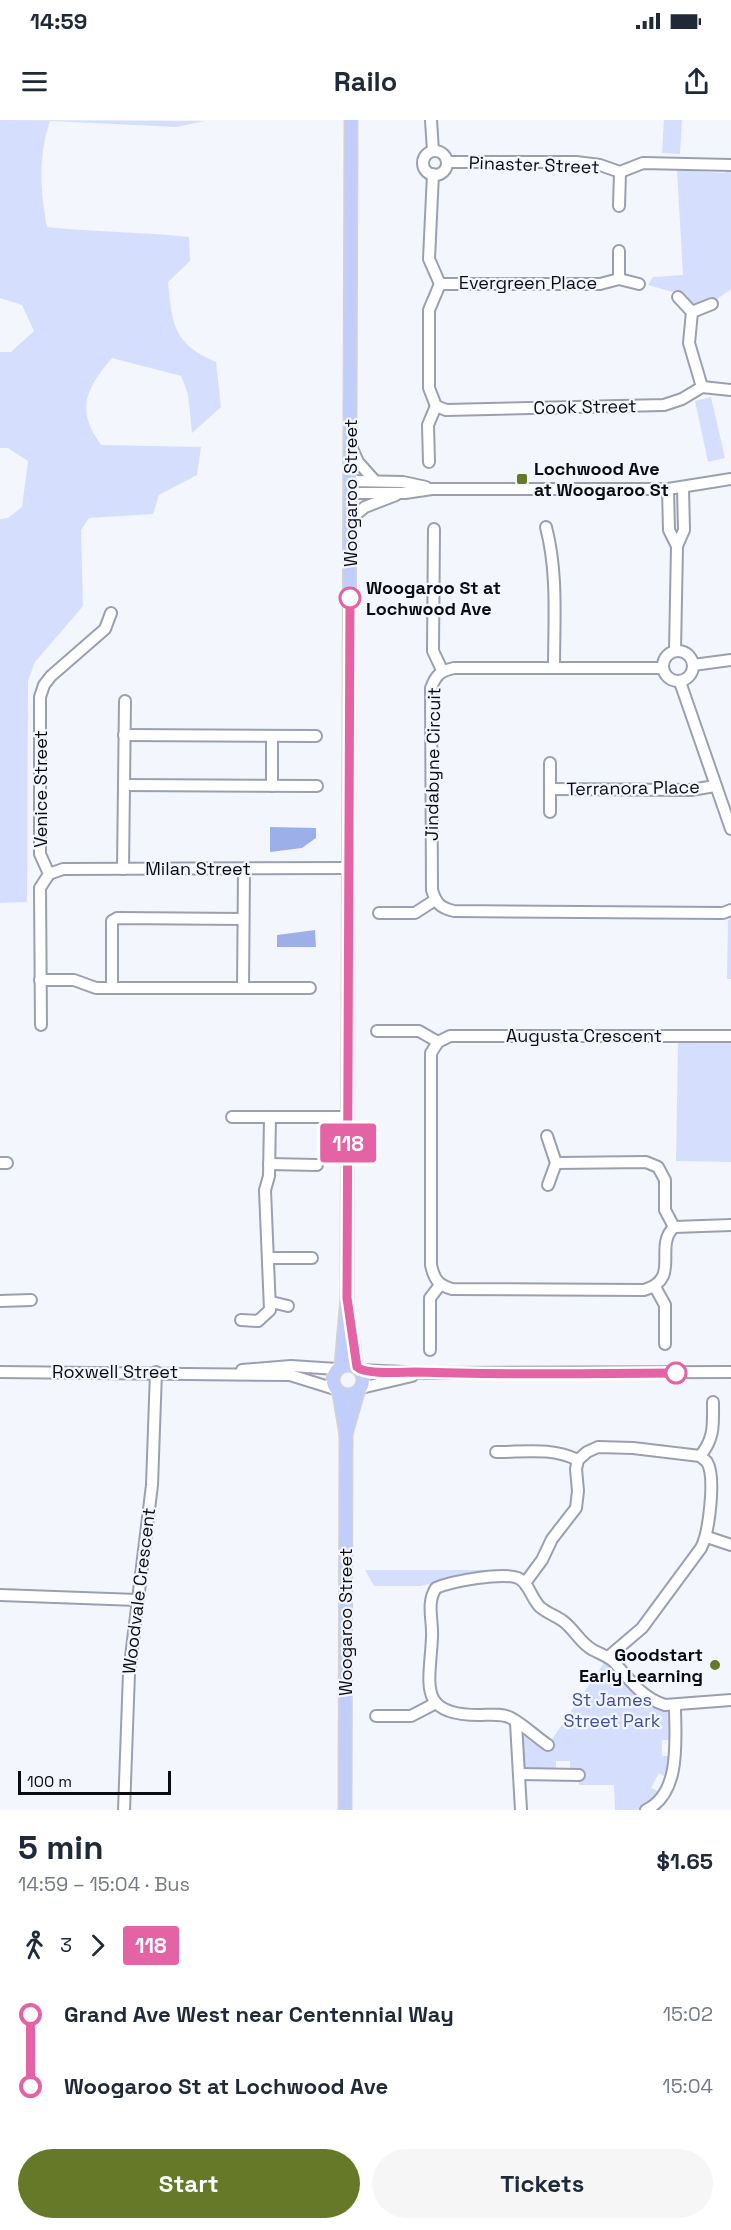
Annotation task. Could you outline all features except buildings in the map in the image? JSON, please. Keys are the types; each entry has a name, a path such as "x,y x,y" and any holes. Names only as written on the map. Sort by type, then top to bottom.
{"main road":[{"name":"Woogaroo Street","path":"345,1810 346,1435 333,1379 339,1367 347,1298 351,120"},
{"name":"Woogaroo Street","path":"346,1435 364,1379 359,1368 347,1298"},
{"path":"339,1367 359,1368"},
{"path":"337,1391 349,1395 359,1390"}],"street":[{"path":"431,120 433,151"},
{"path":"433,151 443,154 447,162 444,171 433,174 426,170 423,163 426,155 433,151"},
{"name":"Pinaster Street","path":"447,162 576,162 600,165 620,172 643,163 731,165"},
{"name":"Pinaster Street","path":"620,172 620,206"},
{"name":"Evergreen Place","path":"433,174 429,259 440,284 600,284 619,279 639,284"},
{"name":"Evergreen Place","path":"619,250 619,279"},
{"path":"429,462 428,425 436,406 429,388 429,310 440,284"},
{"path":"678,297 692,312 689,344 702,387 731,390"},
{"path":"692,312 712,304"},
{"name":"Cook Street","path":"436,406 446,410 664,405 702,387"},
{"path":"351,446 365,473 375,481"},
{"path":"351,519 365,507 405,493 432,489 668,489 731,479"},
{"path":"350,487 375,481 403,482 432,489"},
{"path":"350,487 405,493"},
{"path":"675,651 677,546 684,530 683,488"},
{"path":"668,489 669,530 677,546"},
{"path":"546,526 553,552 555,582 554,668"},
{"path":"434,529 433,651 442,670"},
{"name":"Venice Street","path":"40,1025 40,888 49,874 40,854 40,697 44,685 51,676 105,630 111,613"},
{"path":"675,651 687,654 693,665 690,676 680,682 668,679 662,668 665,657 675,651"},
{"path":"693,665 731,660"},
{"name":"Jindabyne Circuit","path":"435,900 432,890 431,688 435,677 442,670 454,668 662,668"},
{"path":"680,682 731,829"},
{"path":"123,869 125,701"},
{"path":"124,735 316,736"},
{"path":"272,736 272,786"},
{"name":"Terranora Place","path":"550,763 550,812"},
{"path":"124,785 317,786"},
{"name":"Terranora Place","path":"550,789 691,790 715,786"},
{"name":"Milan Street","path":"49,874 63,869 348,868"},
{"path":"243,988 244,869"},
{"path":"379,914 415,913 435,900 443,909 454,911 723,913 731,910"},
{"path":"112,988 112,921 117,918 243,919"},
{"path":"40,980 74,980 96,988 310,988"},
{"name":"Augusta Crescent","path":"377,1031 420,1031 438,1041 450,1036 731,1036"},
{"path":"438,1041 431,1053 431,1265 434,1277 440,1285 452,1289 644,1290 655,1287 663,1277 665,1242 668,1232 674,1227 731,1225"},
{"path":"241,1320 258,1321 270,1310 265,1190 269,1164 270,1117"},
{"path":"232,1118 348,1117"},
{"path":"547,1136 556,1163 548,1185"},
{"path":"556,1163 646,1162 658,1167 665,1180 665,1210 674,1227"},
{"path":"269,1164 317,1165"},
{"path":"268,1258 312,1258"},
{"path":"430,1350 430,1298 440,1285"},
{"path":"655,1287 665,1305 665,1344"},
{"path":"0,1301 32,1300"},
{"path":"271,1302 288,1306"},
{"name":"Roxwell Street","path":"230,1373 281,1366 339,1367"},
{"path":"359,1368 427,1373 730,1371"},
{"name":"Roxwell Street","path":"0,1372 290,1375 337,1391"},
{"name":"Woodvale Crescent","path":"124,1810 129,1673 152,1485 156,1372"},
{"path":"359,1390 427,1373"},
{"path":"700,1456 710,1445 714,1434 713,1402"},
{"path":"525,1583 542,1560 552,1539 576,1508 578,1460 587,1452 598,1447 693,1453 700,1456 707,1463 710,1474 707,1537 642,1628 608,1657"},
{"path":"496,1452 546,1449 564,1453 578,1460"},
{"path":"707,1537 731,1545"},
{"path":"548,1745 512,1718 499,1714 458,1715 445,1711 436,1703 428,1678 432,1636 430,1596 436,1588 454,1583 510,1576 525,1583 532,1599 543,1610 563,1621 591,1650 608,1657 628,1681 655,1702 675,1705 729,1701"},
{"path":"0,1595 137,1600"},
{"path":"376,1716 411,1716 436,1703"},
{"path":"655,1808 669,1782 675,1761 675,1705"},
{"path":"516,1723 521,1774 521,1810"},
{"path":"521,1774 579,1775"}],"green space":[{"path":"0,120 205,121 176,127 50,121 43,147 42,187 47,227 189,237 190,261 168,282 171,310 177,331 183,340 191,348 216,362 221,407 192,433 188,394 181,376 112,358 90,390 86,410 88,421 101,445 201,447 197,475 159,495 153,514 89,518 81,530 83,606 35,662 28,681 27,902 0,903 0,519 8,518 22,507 28,461 8,448 0,448 0,352 11,352 34,331 22,305 0,298"},
{"path":"664,120 682,120 680,154 662,153"},
{"path":"677,170 723,173 731,171 731,289 708,303 691,304 687,296 648,285 653,277 683,275"},
{"path":"711,397 725,458 708,462 695,401"},
{"path":"731,918 731,979 727,979 728,920"},
{"path":"678,1042 731,1043 731,1162 676,1161"},
{"path":"365,1570 491,1570 420,1586 374,1586"},
{"name":"St James Street Park","path":"608,1657 645,1695 654,1701 675,1705 675,1747 670,1779 658,1803 648,1809 615,1810 614,1785 579,1785 579,1775 521,1774 516,1723 548,1745","holes":["662,1740 672,1740 671,1756 662,1756","556,1761 570,1761 570,1771 556,1771","659,1773 667,1778 660,1792 651,1788"]}],"water":[{"path":"270,827 316,828 316,838 302,848 270,852"},
{"path":"315,930 316,947 277,947 277,935"}],"bus line":[{"name":"118","path":"350,598 347,1298 357,1367 360,1370 374,1372 427,1373 676,1373"}],"place":[{"name":"Lochwood Ave at Woogaroo St","path":"522,479"},
{"name":"Woogaroo St at Lochwood Ave","path":"350,598"},
{"name":"Goodstart Early Learning","path":"715,1665"}]}
